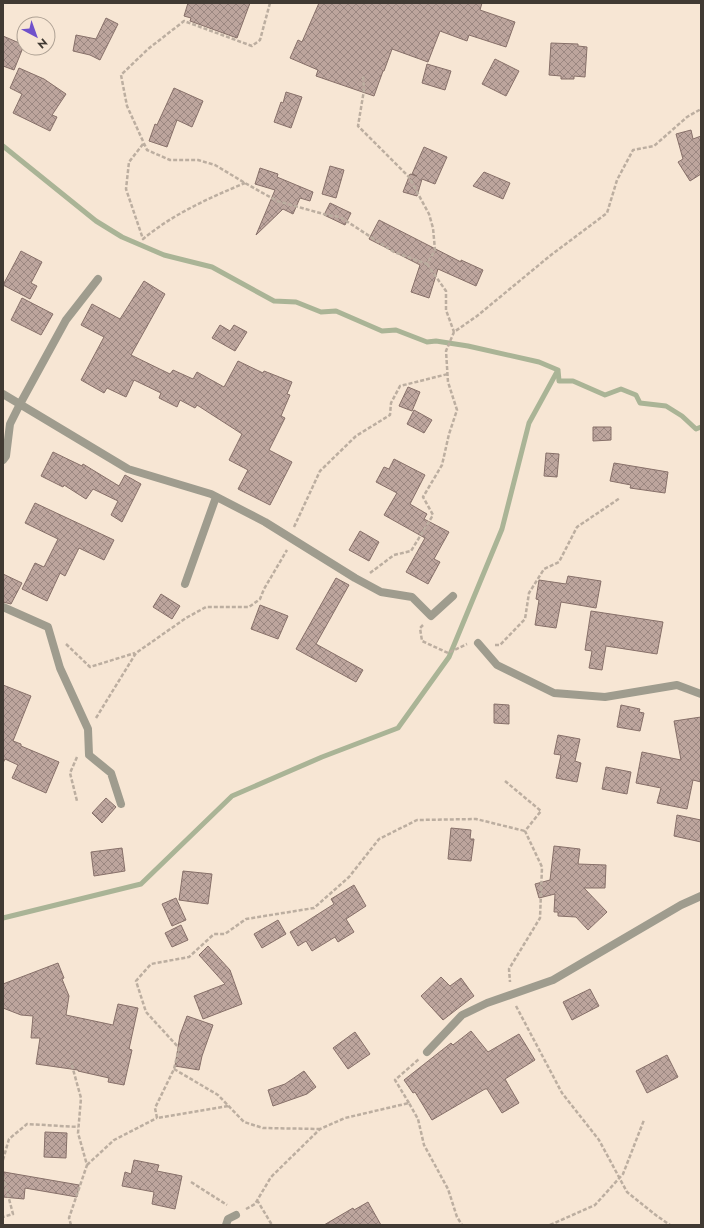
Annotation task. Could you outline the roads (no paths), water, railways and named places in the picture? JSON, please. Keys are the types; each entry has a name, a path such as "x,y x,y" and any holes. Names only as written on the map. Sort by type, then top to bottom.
{"street":[{"path":"3,460 6,456 10,424 20,404 66,320 98,279"},
{"path":"3,394 128,469 211,494 265,522 360,581 381,592 412,597 431,616 453,596"},
{"path":"185,584 216,497"},
{"path":"3,607 48,627 60,668 88,730 89,755 111,773 122,804"},
{"path":"478,643 497,665 554,692 605,697 678,685 701,694"},
{"path":"427,1052 462,1015 487,1003 553,980 681,905 701,896"},
{"path":"226,1225 228,1219 236,1216"}],"waterway":[{"path":"3,146 96,221 122,237 164,255 212,267 274,301 296,302 321,312 336,311 382,331 396,330 427,342 436,341 468,346 539,362 558,370 559,381 573,381 605,395 621,389 636,395 640,403 666,406 682,416 696,429 701,427"},
{"path":"3,918 141,884 232,796 322,757 398,728 449,657 502,529 529,423 558,370"}]}
